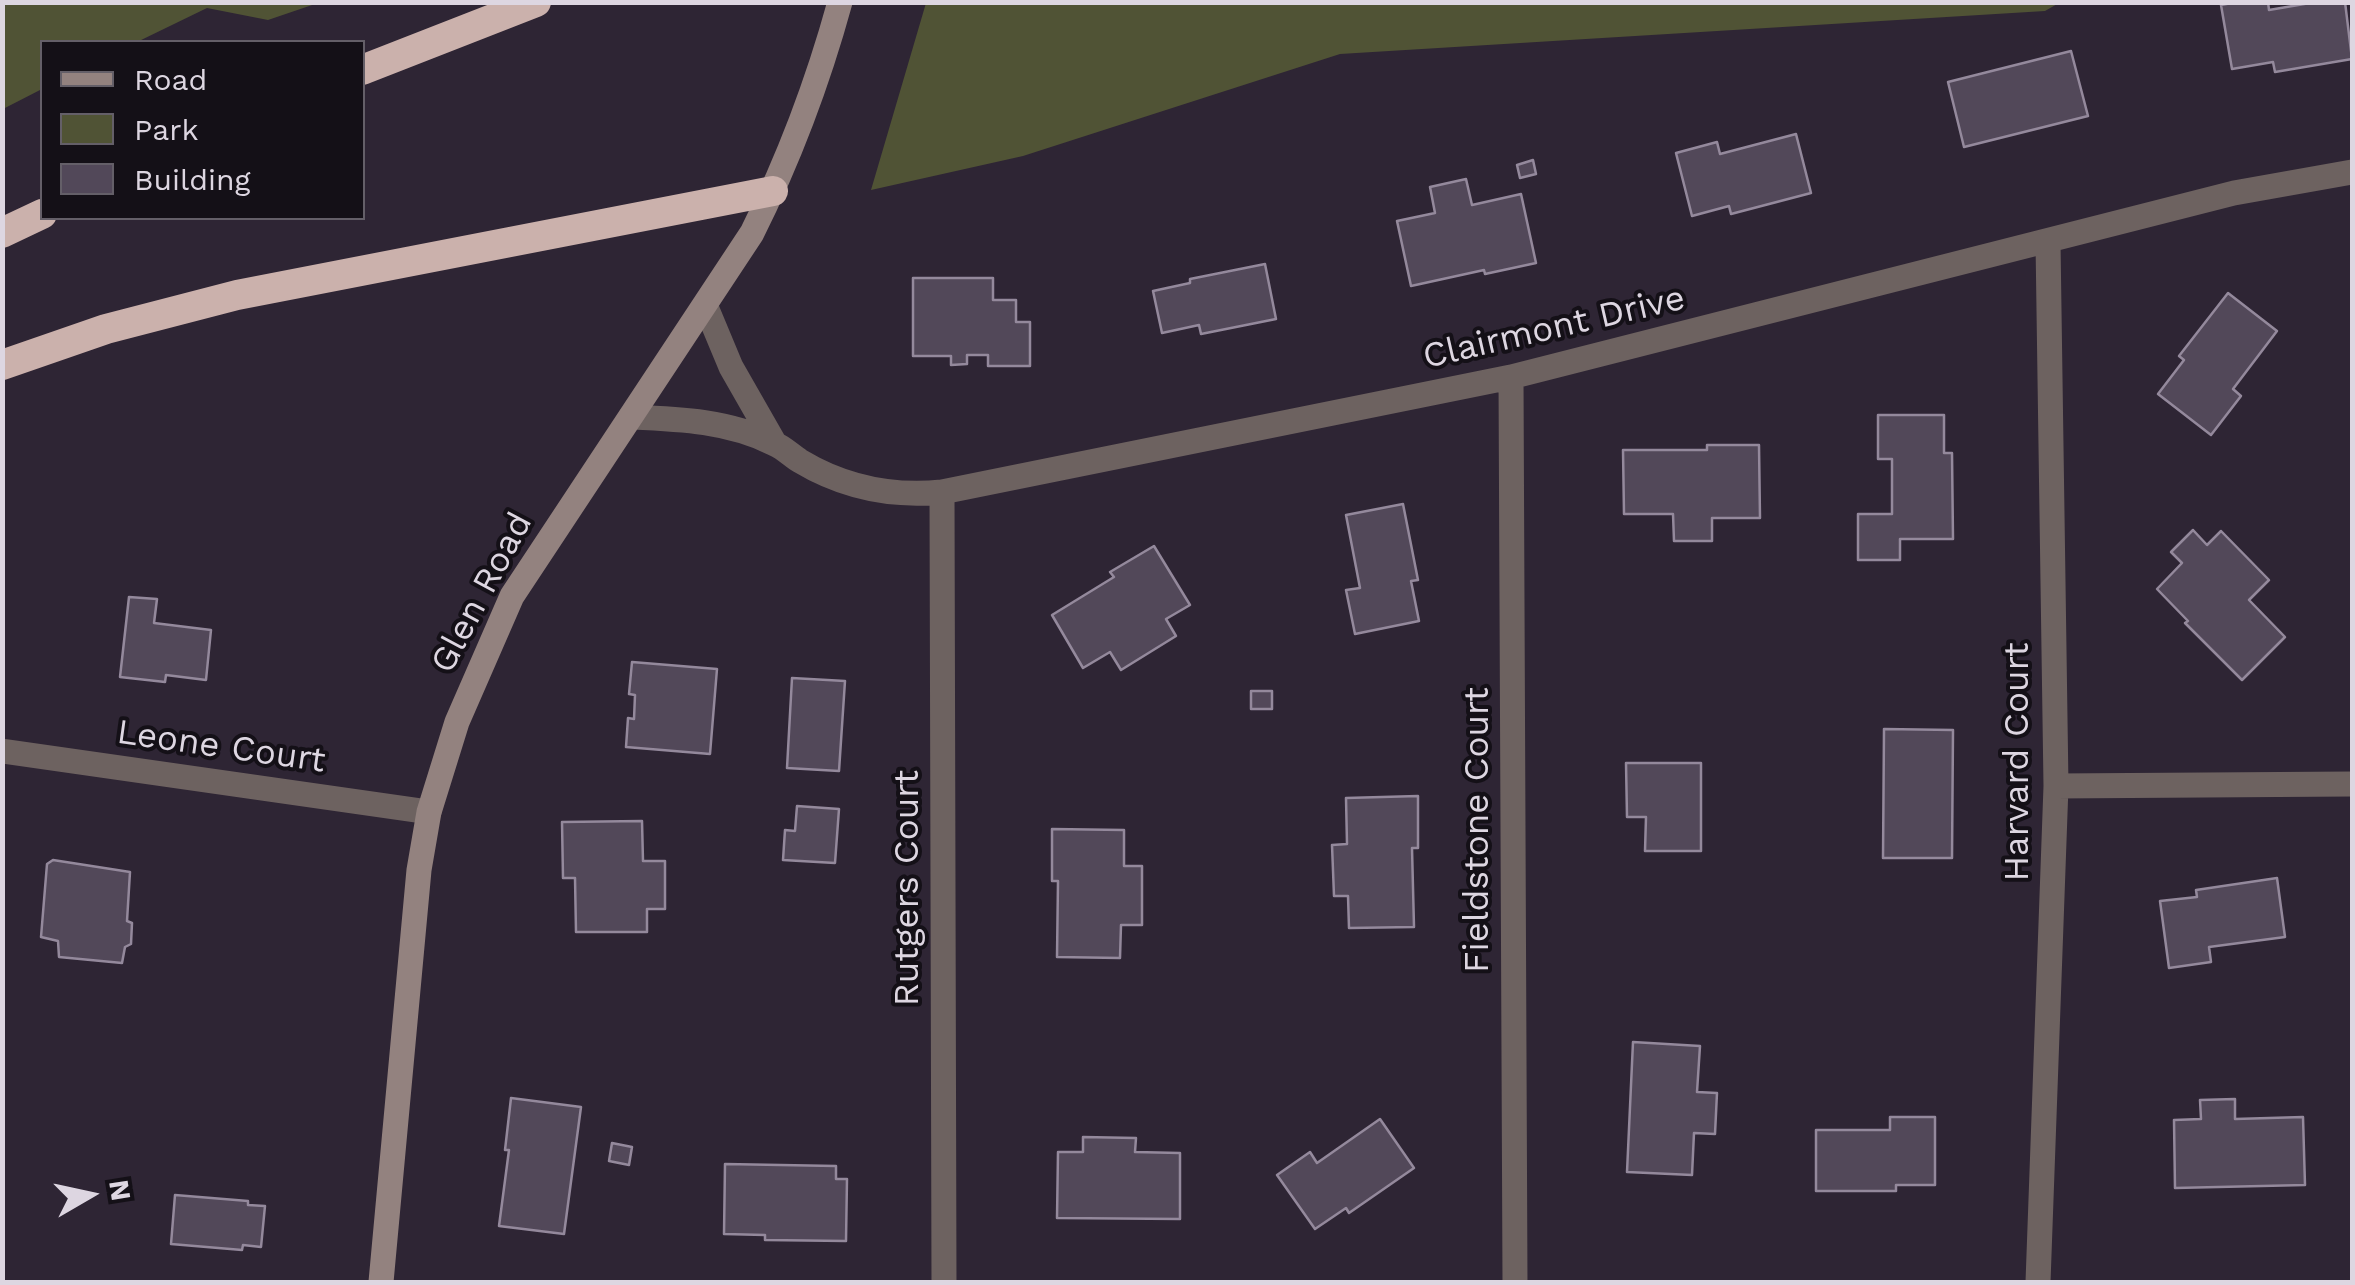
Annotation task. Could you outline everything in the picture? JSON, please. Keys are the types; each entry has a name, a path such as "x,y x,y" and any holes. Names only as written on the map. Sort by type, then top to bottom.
{"highway":[{"path":"365,69 536,2"},
{"path":"2,366 106,329 238,296 774,190"},
{"path":"2,234 40,215"}],"main road":[{"name":"Glen Road","path":"381,1282 412,930 429,812 456,722 512,596 752,232 774,190 840,2"}],"street":[{"name":"Clairmont Drive","path":"630,417 711,423 775,444 824,474 858,487 892,494 942,492 1512,377 2234,193 2352,172"},
{"name":"Harvard Court","path":"2038,1282 2056,786 2048,242"},
{"name":"Clairmont Drive","path":"706,307 731,368 775,444"},
{"name":"Fieldstone Court","path":"1512,377 1515,1282"},
{"name":"Rutgers Court","path":"942,492 944,1282"},
{"name":"Leone Court","path":"2,751 429,812"},
{"path":"2056,786 2352,784"}],"green space":[{"path":"3,2 318,2 268,20 207,8 141,40 40,40 40,90 3,109"},
{"path":"926,2 2059,3 2045,11 1340,54 1023,156 871,190"}],"building":[{"path":"2268,2 2269,10 2316,2 2345,2 2352,59 2275,72 2273,62 2232,69 2221,5"},
{"path":"2071,51 2088,116 1964,147 1948,82"},
{"path":"1796,134 1811,193 1731,214 1729,206 1692,216 1676,153 1717,142 1720,154"},
{"path":"1533,160 1536,174 1520,178 1517,165"},
{"path":"1466,179 1472,205 1521,194 1536,263 1411,286 1397,221 1435,213 1430,187"},
{"path":"1265,264 1276,319 1201,334 1199,325 1162,333 1153,291"},
{"path":"913,278 993,278 993,300 1016,300 1016,322 1030,322 1030,366 988,366 988,355 967,355 967,364 951,365 951,356 913,356"},
{"path":"2228,293 2277,331 2233,389 2241,396 2211,435 2158,394 2184,360 2179,356"},
{"path":"1878,415 1944,415 1944,453 1952,453 1953,539 1900,539 1900,560 1858,560 1858,514 1892,514 1892,459 1878,459"},
{"path":"1707,445 1759,445 1760,518 1712,518 1712,541 1674,541 1673,514 1624,514 1623,450 1707,450"},
{"path":"1403,504 1418,580 1411,581 1419,621 1355,634 1346,590 1360,588 1346,515"},
{"path":"2193,530 2207,545 2221,531 2269,580 2249,600 2285,637 2242,680 2157,589 2182,563 2171,552"},
{"path":"1154,546 1190,605 1166,619 1176,636 1121,670 1110,652 1083,668 1052,615 1114,577 1110,572"},
{"path":"129,597 157,599 154,623 211,630 206,680 166,675 165,682 120,677"},
{"path":"632,662 717,669 710,754 626,747 628,718 634,719 635,695 629,694"},
{"path":"792,678 845,681 839,771 787,768"},
{"path":"1251,691 1272,691 1272,709 1251,709"},
{"path":"1884,729 1953,730 1952,858 1883,858"},
{"path":"1626,763 1701,763 1701,851 1645,851 1646,817 1627,817"},
{"path":"1418,796 1418,848 1412,848 1414,927 1349,928 1348,896 1334,896 1332,845 1347,844 1346,798"},
{"path":"797,806 839,809 835,863 783,860 785,830 795,831"},
{"path":"642,821 643,861 665,861 665,909 647,909 647,932 576,932 575,878 563,878 562,822"},
{"path":"1052,829 1124,830 1124,866 1142,866 1142,925 1121,925 1120,958 1057,957 1058,881 1052,881"},
{"path":"53,860 130,872 127,921 132,923 131,944 125,947 122,963 59,957 58,941 41,937 47,864"},
{"path":"2277,878 2285,937 2209,947 2211,962 2169,968 2160,901 2197,897 2196,890"},
{"path":"1633,1042 1700,1046 1697,1092 1717,1093 1715,1134 1694,1133 1692,1175 1627,1172"},
{"path":"511,1098 581,1107 564,1234 499,1226"},
{"path":"2235,1099 2235,1119 2303,1117 2305,1185 2175,1188 2174,1120 2201,1119 2200,1100"},
{"path":"1890,1117 1935,1117 1935,1185 1896,1185 1896,1191 1816,1191 1816,1130 1890,1130"},
{"path":"1380,1119 1414,1168 1349,1213 1346,1208 1315,1229 1277,1175 1310,1152 1317,1163"},
{"path":"1083,1137 1136,1138 1135,1152 1180,1153 1180,1219 1057,1218 1058,1152 1083,1152"},
{"path":"612,1143 632,1147 629,1165 609,1161"},
{"path":"725,1164 836,1166 836,1179 847,1179 846,1241 765,1240 765,1235 724,1234"},
{"path":"175,1195 265,1206 261,1247 243,1245 242,1250 171,1244"}]}
